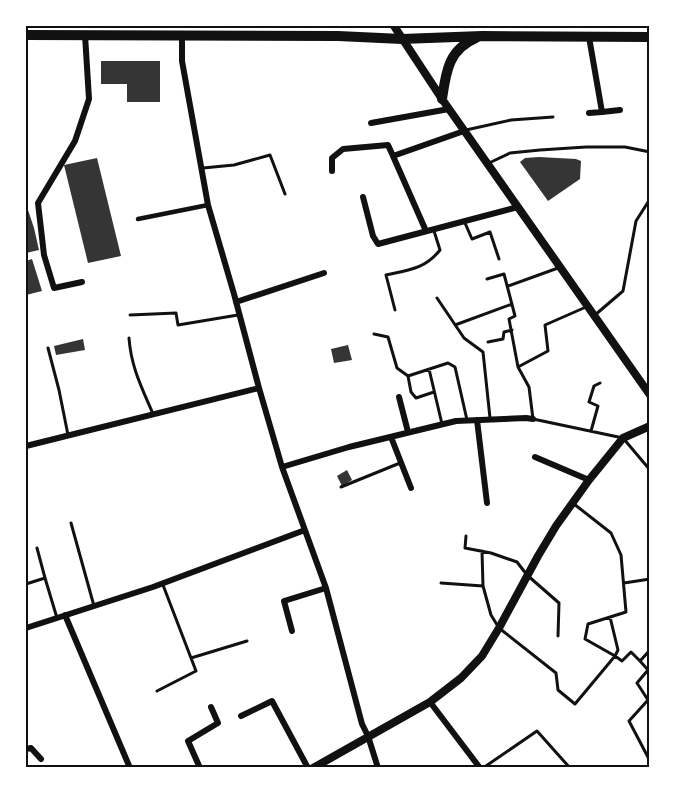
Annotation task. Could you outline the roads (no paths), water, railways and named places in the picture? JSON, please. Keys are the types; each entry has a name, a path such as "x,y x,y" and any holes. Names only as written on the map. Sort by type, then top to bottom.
{"main road":[{"path":"26,35 338,36 402,39 482,36 650,37"},
{"path":"442,99 445,74 450,61 465,43 482,36"}],"street":[{"path":"394,26 464,131 650,395"},
{"path":"82,282 54,288 44,255 38,202 75,141 89,99 86,35"},
{"path":"182,36 182,61 208,205 282,467 326,588 362,724 378,768"},
{"path":"589,37 602,112"},
{"path":"371,123 449,109"},
{"path":"589,113 620,110"},
{"path":"393,156 464,131"},
{"path":"332,171 332,158 343,149 388,145 426,231"},
{"path":"363,197 373,236 378,244 518,207"},
{"path":"138,219 208,205"},
{"path":"236,302 324,273"},
{"path":"26,446 259,388"},
{"path":"399,397 408,432"},
{"path":"282,467 349,447 456,421 526,418 533,420"},
{"path":"477,420 486,503"},
{"path":"313,768 430,702 461,678 482,656 556,526 589,480 623,438 650,426"},
{"path":"391,437 411,488"},
{"path":"535,457 589,480"},
{"path":"26,628 162,583 305,530"},
{"path":"292,631 284,601 326,588"},
{"path":"65,615 130,768"},
{"path":"241,716 272,701 308,768"},
{"path":"430,702 482,768"},
{"path":"200,768 188,741 218,723 211,707"},
{"path":"26,749 31,748 40,759"}],"lane":[{"path":"464,131 511,120 553,117"},
{"path":"487,164 510,153 540,150 625,147 650,152"},
{"path":"201,168 234,165 270,155 285,194"},
{"path":"594,316 623,291 636,221 650,199"},
{"path":"465,221 472,239 490,232 499,260"},
{"path":"395,310 386,276 417,268 433,259 440,250 434,229"},
{"path":"508,286 560,267"},
{"path":"487,279 504,274 508,286 515,316 509,319 518,367 529,387 533,420 623,438 650,470"},
{"path":"437,298 464,338 483,352 491,420"},
{"path":"455,325 512,304"},
{"path":"518,367 548,351 545,325 587,306"},
{"path":"130,315 176,313 178,326 240,315"},
{"path":"488,342 503,339 504,332 512,330"},
{"path":"374,334 388,337 397,368 408,376 411,392 416,398 434,392"},
{"path":"129,338 133,366 153,414"},
{"path":"48,348 68,435"},
{"path":"408,376 448,363 455,367 467,420"},
{"path":"429,369 442,424"},
{"path":"591,431 598,406 589,402 594,386 600,383"},
{"path":"341,487 401,463"},
{"path":"572,503 611,533 621,555 626,612 588,624 585,639 622,661 632,652 648,670 637,683 649,700 629,721 650,761"},
{"path":"71,523 94,606"},
{"path":"466,536 465,548 491,553 516,562 527,575 559,603 558,636"},
{"path":"37,548 57,618"},
{"path":"482,551 483,586 491,615 499,628 556,674 558,690 575,704 618,650 610,617"},
{"path":"26,584 45,578"},
{"path":"624,583 650,579"},
{"path":"157,691 196,671 162,583"},
{"path":"441,583 483,586"},
{"path":"191,658 246,641"},
{"path":"640,661 650,650"},
{"path":"482,768 537,731 570,768"}]}
